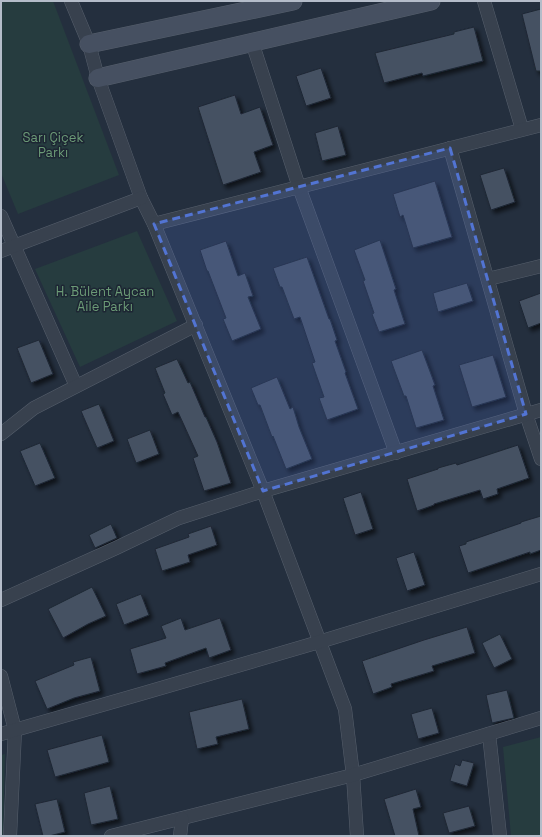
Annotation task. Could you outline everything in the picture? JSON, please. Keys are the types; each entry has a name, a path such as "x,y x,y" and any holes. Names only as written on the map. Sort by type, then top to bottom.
{"main road":[{"path":"88,44 293,1"},
{"path":"98,78 431,1"}],"street":[{"path":"71,1 88,44 98,78 141,198 154,224 263,491 345,709 353,775 357,836"},
{"path":"484,1 522,129"},
{"path":"252,42 299,187 396,452"},
{"path":"154,224 541,125"},
{"path":"450,148 526,414 541,459"},
{"path":"1,251 141,198"},
{"path":"1,216 76,386"},
{"path":"488,279 541,266"},
{"path":"1,434 34,408 196,326"},
{"path":"1,600 179,518 263,491 541,410"},
{"path":"1,734 144,694 541,574"},
{"path":"1,676 15,730 10,836"},
{"path":"111,836 353,775 541,718"},
{"path":"489,734 500,836"},
{"path":"180,836 182,819"}],"highlighted area":[{"path":"450,148 526,414 263,491 154,224"}],"green space":[{"name":"Sarı Çiçek Parkı","path":"1,1 53,1 119,175 18,214 1,173"},
{"name":"H. Bülent Aycan Aile Parkı","path":"137,231 177,321 80,367 35,269"},
{"path":"541,737 541,836 511,836 503,747"},
{"path":"5,754 3,836 1,836 1,755"}],"building":[{"path":"541,9 541,71 536,71 522,14"},
{"path":"474,27 483,61 423,76 422,73 384,83 375,53 454,34 454,32"},
{"path":"321,68 331,98 306,106 296,76"},
{"path":"235,95 241,114 260,107 273,145 254,152 261,172 223,185 198,107"},
{"path":"338,126 346,155 322,161 315,133"},
{"path":"504,168 515,202 491,210 480,175"},
{"path":"435,181 452,237 413,248 403,215 400,217 393,194"},
{"path":"380,240 396,289 394,290 405,324 379,332 372,314 374,313 363,281 365,280 354,250"},
{"path":"226,241 238,276 245,273 253,296 248,297 261,329 232,341 223,319 226,318 200,250"},
{"path":"307,257 330,319 337,340 335,341 358,409 327,420 319,398 324,397 312,363 315,362 300,317 294,319 273,268"},
{"path":"467,283 473,301 438,312 433,293"},
{"path":"541,293 541,323 528,328 519,301"},
{"path":"39,340 53,374 31,383 17,348"},
{"path":"422,350 435,385 433,386 444,420 416,428 406,396 404,396 391,361"},
{"path":"493,355 506,397 472,407 459,365"},
{"path":"177,359 188,383 190,382 217,442 231,483 204,491 193,458 198,456 178,412 172,415 163,394 165,393 155,368"},
{"path":"277,377 290,409 293,407 299,427 312,459 286,469 260,405 258,405 251,388"},
{"path":"99,404 114,441 97,448 81,411"},
{"path":"150,430 159,454 136,463 127,439"},
{"path":"40,443 55,478 35,486 20,451"},
{"path":"518,445 529,478 497,489 498,494 483,499 480,490 434,504 417,511 407,479 438,468 456,463 457,465"},
{"path":"361,492 373,529 355,535 343,498"},
{"path":"541,516 541,550 530,554 530,552 468,573 459,546 466,544 466,542"},
{"path":"111,524 117,538 95,548 89,535"},
{"path":"211,526 217,545 188,555 190,562 162,571 155,549 189,537 188,534"},
{"path":"414,552 425,585 407,591 396,558"},
{"path":"92,587 106,616 63,638 48,609"},
{"path":"141,594 149,615 124,625 116,604"},
{"path":"181,618 185,630 220,618 231,650 209,658 206,648 165,663 166,666 137,674 130,649 166,638 161,626"},
{"path":"467,627 475,653 432,666 434,671 391,684 392,687 373,694 362,661"},
{"path":"500,634 512,659 494,668 482,643"},
{"path":"91,657 100,691 74,698 47,709 35,681 74,665 73,662"},
{"path":"507,690 514,718 492,723 486,695"},
{"path":"242,699 249,729 216,737 218,744 197,749 189,712"},
{"path":"432,708 439,733 418,739 411,714"},
{"path":"102,735 109,762 55,777 47,750"},
{"path":"462,760 474,763 467,786 450,781 455,764 460,766"},
{"path":"110,786 118,819 91,825 84,793"},
{"path":"416,789 421,807 413,809 419,836 395,836 384,799"},
{"path":"57,799 65,832 43,836 35,804"},
{"path":"469,806 475,826 449,833 443,813"}]}
